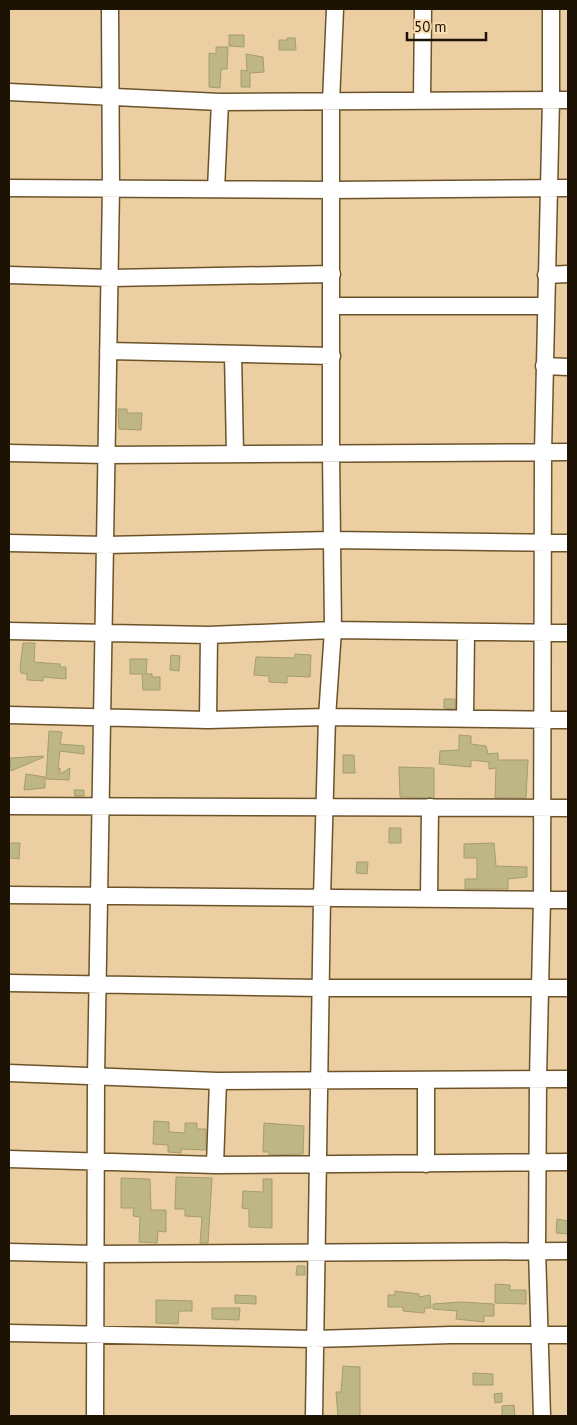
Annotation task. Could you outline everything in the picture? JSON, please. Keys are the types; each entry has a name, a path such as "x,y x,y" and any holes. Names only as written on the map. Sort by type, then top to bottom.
{"street":[{"path":"95,1416 96,1076 100,897 99,807 106,545 111,188 110,9"},
{"path":"314,1416 324,806 327,717 333,630 330,452 332,356 331,102 335,9"},
{"path":"422,100 423,9"},
{"path":"542,1416 537,1250 538,1079 542,899 544,366 551,100 551,9"},
{"path":"9,92 220,102 568,100"},
{"path":"216,189 220,102"},
{"path":"9,188 331,190 568,188"},
{"path":"9,275 110,278 332,274"},
{"path":"546,275 568,274"},
{"path":"332,306 545,306"},
{"path":"108,352 332,356"},
{"path":"233,354 235,454"},
{"path":"544,366 568,366"},
{"path":"9,453 106,455 330,452 568,452"},
{"path":"9,543 106,545 331,540 568,543"},
{"path":"9,631 209,635 333,630 568,634"},
{"path":"465,717 466,632"},
{"path":"208,720 209,635"},
{"path":"9,715 208,720 327,717 465,717 568,720"},
{"path":"9,806 568,808"},
{"path":"429,899 430,808"},
{"path":"9,895 568,900"},
{"path":"9,984 320,988 568,988"},
{"path":"9,1073 218,1081 320,1082 568,1079"},
{"path":"426,1080 426,1164"},
{"path":"215,1165 218,1081"},
{"path":"9,1158 215,1165 568,1162"},
{"path":"9,1252 96,1254 568,1251"},
{"path":"9,1333 314,1339 568,1336"}],"building":[{"path":"229,35 244,35 244,47 229,46"},
{"path":"287,38 295,38 296,50 279,50 279,40 287,40"},
{"path":"216,47 228,47 227,69 221,69 220,88 209,87 209,53 216,54"},
{"path":"246,54 263,57 264,72 250,73 250,87 241,87 241,70 247,71"},
{"path":"118,409 127,409 127,413 142,413 141,430 119,429"},
{"path":"23,643 35,643 34,662 60,664 60,667 66,667 66,679 43,677 43,681 27,680 27,674 21,673 20,668"},
{"path":"295,654 311,655 310,677 287,676 287,683 269,682 269,676 254,675 256,657 295,658"},
{"path":"171,655 180,656 179,671 170,670"},
{"path":"130,659 147,659 146,674 152,674 152,677 160,677 160,690 143,690 142,674 130,674"},
{"path":"444,699 455,699 455,709 444,708"},
{"path":"49,731 62,732 60,744 84,746 84,754 60,751 58,769 60,768 60,774 70,768 69,780 46,779"},
{"path":"459,735 471,736 471,744 486,746 488,754 498,753 498,760 528,760 526,798 495,798 496,768 489,769 489,762 471,760 471,767 439,764 440,751 459,750"},
{"path":"343,755 354,755 355,773 343,773"},
{"path":"44,757 11,771 10,758"},
{"path":"399,767 434,768 434,798 400,797"},
{"path":"26,774 45,777 45,788 24,790"},
{"path":"74,790 84,790 84,796 75,796"},
{"path":"389,828 401,828 401,843 389,843"},
{"path":"9,843 20,843 19,859 9,858"},
{"path":"494,843 496,866 527,867 527,877 508,879 508,889 465,889 465,879 477,879 477,858 464,858 464,844"},
{"path":"357,862 368,862 367,874 356,873"},
{"path":"154,1121 169,1122 169,1132 185,1133 185,1123 197,1123 197,1129 206,1129 206,1150 181,1149 181,1153 168,1152 168,1145 153,1144"},
{"path":"264,1123 304,1126 303,1154 269,1155 269,1152 263,1152"},
{"path":"176,1177 212,1178 208,1243 200,1243 202,1217 185,1216 185,1209 175,1209"},
{"path":"121,1178 150,1179 151,1210 166,1210 166,1232 158,1231 157,1243 139,1242 140,1217 133,1216 134,1208 121,1208"},
{"path":"263,1179 272,1179 272,1228 249,1227 249,1209 242,1208 243,1191 263,1192"},
{"path":"557,1219 568,1221 568,1234 556,1233"},
{"path":"297,1266 305,1266 305,1275 296,1275"},
{"path":"495,1284 510,1285 510,1290 526,1290 526,1304 495,1303"},
{"path":"395,1291 419,1294 419,1297 430,1295 431,1308 425,1308 424,1313 403,1311 403,1307 388,1307 388,1295 395,1295"},
{"path":"235,1295 256,1296 256,1304 235,1303"},
{"path":"156,1300 192,1301 192,1311 179,1311 178,1324 156,1323"},
{"path":"461,1302 494,1304 494,1316 484,1316 484,1322 456,1319 457,1311 433,1309 433,1304"},
{"path":"212,1308 240,1308 239,1320 212,1319"},
{"path":"343,1366 360,1367 360,1416 338,1416 336,1392 341,1392"},
{"path":"473,1373 493,1374 493,1385 473,1385"},
{"path":"502,1393 502,1402 495,1403 494,1394"},
{"path":"514,1405 515,1416 502,1416 502,1406"}]}
